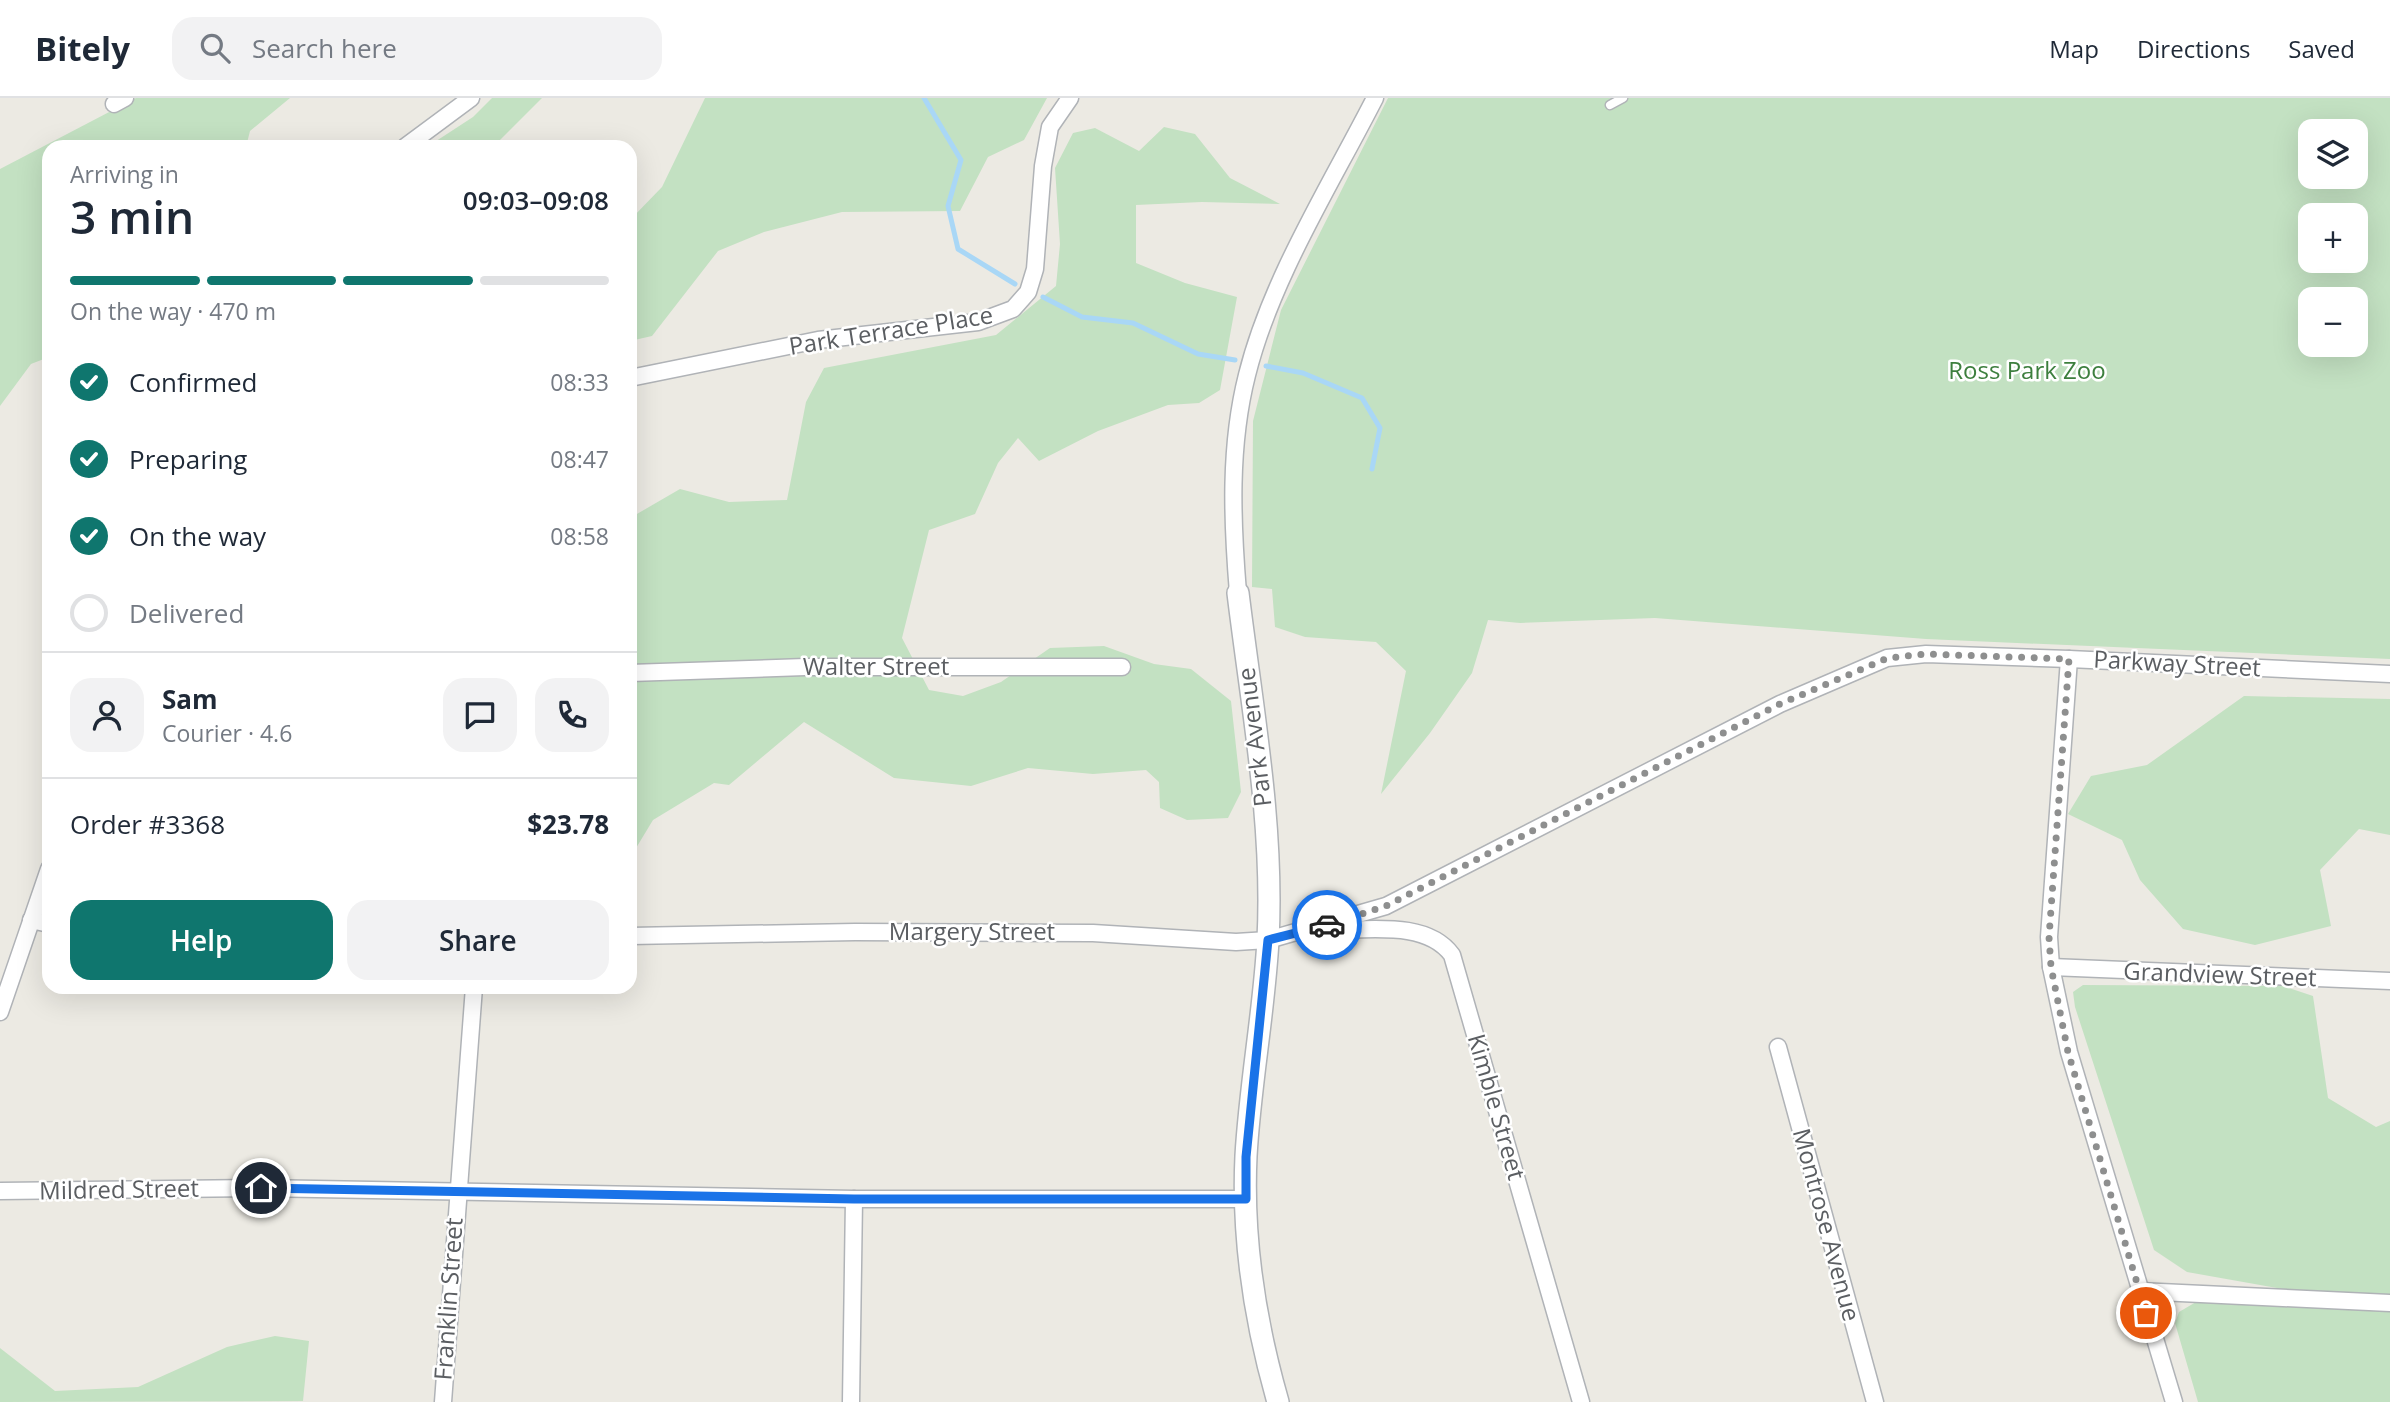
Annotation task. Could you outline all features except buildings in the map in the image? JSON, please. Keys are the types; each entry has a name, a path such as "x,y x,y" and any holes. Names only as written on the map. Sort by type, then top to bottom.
{"street":[{"path":"414,140 471,98"},
{"name":"Park Terrace Place","path":"637,377 818,340 978,322 1013,309 1028,292 1035,269 1042,166 1050,127 1070,98"},
{"name":"Park Avenue","path":"1278,1402 1252,1289 1246,1199 1246,1157 1268,940 1267,832 1233,544 1233,479 1246,377 1273,298 1375,98"},
{"name":"Parkway Street","path":"1313,930 1386,906 1780,704 1888,658 1926,654 2390,674"},
{"path":"2069,659 2049,937 2051,967 2068,1052 2174,1402"},
{"name":"Walter Street","path":"637,673 805,667 1122,667"},
{"path":"0,1012 42,889"},
{"path":"31,920 42,922"},
{"name":"Margery Street","path":"637,936 855,932 1079,933 1236,942 1268,940 1313,930"},
{"name":"Kimble Street","path":"1313,930 1410,932 1433,936 1452,955 1581,1402"},
{"name":"Grandview Street","path":"2051,967 2390,981"},
{"name":"Franklin Street","path":"443,1402 473,994"},
{"name":"Montrose Avenue","path":"1778,1047 1875,1402"},
{"name":"Mildred Street","path":"0,1191 229,1188 854,1199 1246,1199"},
{"path":"851,1402 854,1199"},
{"path":"2139,1291 2390,1303"}],"lane":[{"path":"1610,105 1623,98"}],"green space":[{"path":"136,98 290,98 250,131 248,140 56,140"},
{"path":"492,98 542,98 500,140 438,140 473,117"},
{"path":"705,98 1047,98 1024,140 988,157 960,211 842,212 764,232 718,251 652,336 637,339 637,213 662,187"},
{"name":"Ross Park Zoo","path":"1388,98 2390,98 2390,659 1926,639 1655,618 1520,623 1488,620 1472,673 1430,733 1381,794 1406,671 1376,642 1305,637 1275,627 1272,589 1252,587 1253,421 1281,310"},
{"path":"1164,127 1195,134 1230,178 1280,204 1202,202 1136,205 1136,263 1185,283 1237,297 1220,390 1199,403 1168,405 1098,431 1039,461 1018,438 998,463 975,514 929,530 902,638 929,690 963,696 1001,682 1050,648 1104,646 1154,664 1191,669 1231,701 1241,792 1228,818 1187,820 1160,808 1159,782 1146,770 1093,774 1028,768 971,786 894,778 804,722 729,785 714,783 653,820 637,846 637,514 680,489 729,502 787,500 806,402 824,368 996,335 1056,286 1060,244 1055,168 1073,133 1095,128 1139,151"},
{"path":"42,147 42,360 31,364 0,406 0,169"},
{"path":"2244,696 2390,699 2390,835 2359,829 2320,870 2331,926 2255,945 2183,929 2140,880 2122,840 2068,814 2091,776 2147,765"},
{"path":"2083,985 2283,986 2313,996 2328,1098 2376,1127 2390,1121 2390,1402 2198,1402 2175,1323 2179,1312 2196,1302 2277,1288 2187,1272 2154,1250 2075,1007 2073,992"},
{"path":"275,1336 309,1341 303,1401 0,1402 0,1348 55,1391 138,1387 227,1347"}],"waterway":[{"path":"924,98 961,160 948,206 958,249 1015,284"},
{"path":"1043,297 1082,317 1133,323 1198,354 1235,360"},
{"path":"1266,366 1303,373 1362,398 1380,428 1372,469"}],"way so far":[{"path":"1327,925 1386,906 1436,878 1529,835 1780,704 1888,658 1926,654 2069,659 2049,937 2051,967 2068,1052 2146,1313"}],"route":[{"path":"261,1188 854,1199 1246,1199 1246,1157 1268,940 1327,925"}]}
